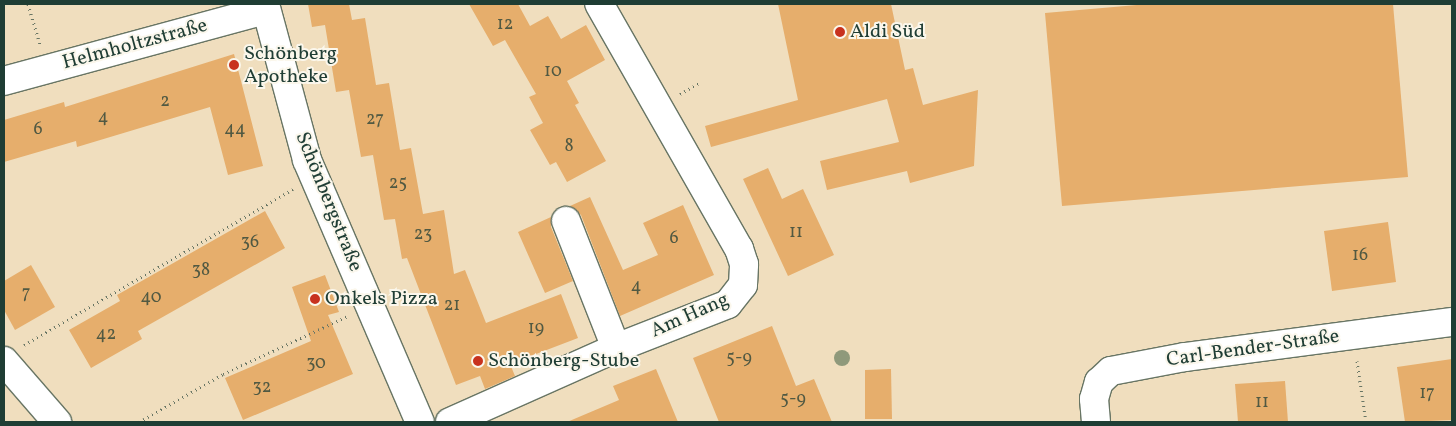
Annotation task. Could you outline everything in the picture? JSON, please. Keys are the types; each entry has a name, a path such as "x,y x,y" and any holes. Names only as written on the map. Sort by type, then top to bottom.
{"street":[{"name":"Am Hang","path":"450,422 616,348 728,304 743,284 744,264 739,249 599,4"},
{"name":"Helmholtzstraße","path":"4,81 266,7"},
{"name":"Schönbergstraße","path":"266,7 307,160 420,422"},
{"path":"566,221 616,348"},
{"name":"Carl-Bender-Straße","path":"1096,422 1094,399 1099,382 1111,371 1215,353 1452,322"},
{"path":"12,354 58,422"}],"path":[{"path":"28,4 48,69"},
{"path":"12,354 314,177"},
{"path":"139,422 223,374 370,306"},
{"path":"1353,335 1366,422"}],"building":[{"path":"308,4 349,4 352,20 365,18 376,85 389,83 400,150 411,148 423,214 444,210 454,274 465,270 486,323 561,294 578,338 510,364 515,376 485,389 480,376 456,385 407,258 402,259 395,219 384,220 373,155 361,157 349,90 336,92 325,25 312,27"},
{"path":"469,4 518,4 530,26 548,16 561,39 586,25 605,60 567,81 579,103 575,105 606,161 567,182 556,162 550,165 530,130 543,123 529,97 536,94 505,40 493,46"},
{"path":"778,4 891,4 905,70 913,68 923,105 978,90 974,166 910,183 907,171 827,190 820,161 899,142 887,99 711,147 705,126 798,100"},
{"path":"1148,4 1393,4 1408,177 1062,206 1045,13"},
{"path":"234,54 263,166 228,175 210,107 77,147 76,141 4,162 4,120 64,102 65,107"},
{"path":"768,168 782,199 803,189 834,255 788,276 743,179"},
{"path":"590,197 623,270 658,255 643,223 683,205 714,275 620,316 581,215 570,206"},
{"path":"265,211 285,248 138,331 142,339 91,368 69,330 120,301 117,295"},
{"path":"551,217 551,227 573,281 545,293 518,232"},
{"path":"1388,222 1396,282 1332,291 1324,231"},
{"path":"31,265 55,307 15,330 4,310 4,281"},
{"path":"325,275 339,312 328,315 353,374 243,420 225,378 311,341 292,287"},
{"path":"772,326 796,386 814,379 832,422 719,422 693,358"},
{"path":"1452,359 1452,420 1405,422 1397,367"},
{"path":"656,369 678,422 567,422 619,400 613,386"},
{"path":"891,369 892,419 865,419 865,370"},
{"path":"1285,381 1288,422 1238,422 1235,384"}],"place":[{"name":"Aldi Süd","path":"840,32"},
{"name":"Schönberg Apotheke","path":"234,65"},
{"name":"Onkels Pizza","path":"315,299"},
{"name":"Schönberg-Stube","path":"478,361"}]}
